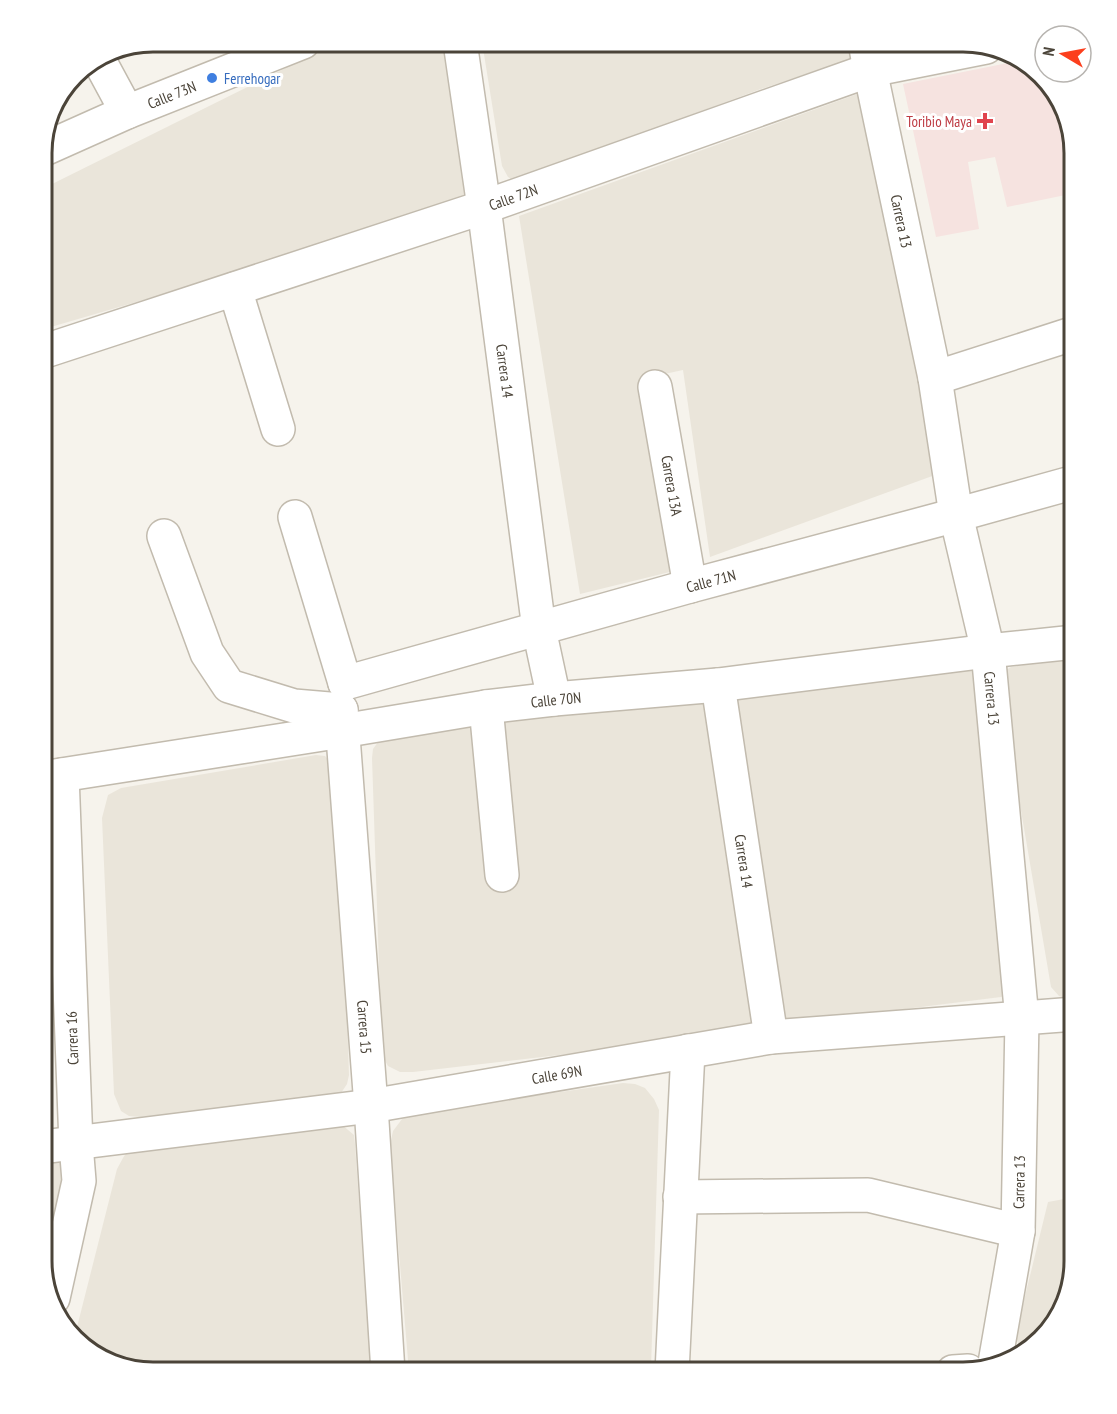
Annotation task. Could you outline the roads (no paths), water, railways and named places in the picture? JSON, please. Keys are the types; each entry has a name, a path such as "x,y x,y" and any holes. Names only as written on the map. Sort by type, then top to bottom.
{"street":[{"name":"Calle 73N","path":"53,145 128,112 278,52"},
{"name":"Carrera 14","path":"462,52 539,629 554,699"},
{"name":"Calle 72N","path":"53,348 484,207 867,56 908,53"},
{"name":"Carrera 13","path":"867,56 935,378 956,515 987,651 1022,1019 1018,1231 996,1356"},
{"path":"102,66 128,112"},
{"path":"235,289 278,429"},
{"path":"935,378 1064,337"},
{"name":"Carrera 13A","path":"655,387 690,586"},
{"name":"Calle 71N","path":"343,708 539,629 1064,485"},
{"name":"Carrera 15","path":"295,517 343,708 387,1362"},
{"path":"164,536 207,654 229,686 294,706 343,708"},
{"name":"Calle 70N","path":"52,777 343,708 486,707 554,699 718,686 1064,643"},
{"name":"Carrera 14","path":"718,686 771,1037"},
{"path":"486,707 502,875"},
{"name":"Carrera 16","path":"52,784 79,1181 56,1285"},
{"name":"Calle 69N","path":"52,1146 371,1106 771,1037 1064,1015"},
{"path":"673,1362 688,1052"},
{"path":"681,1197 868,1195 1018,1231"}],"place":[{"name":"Ferrehogar","path":"212,78"},
{"name":"Toribio Maya","path":"985,121"}]}
